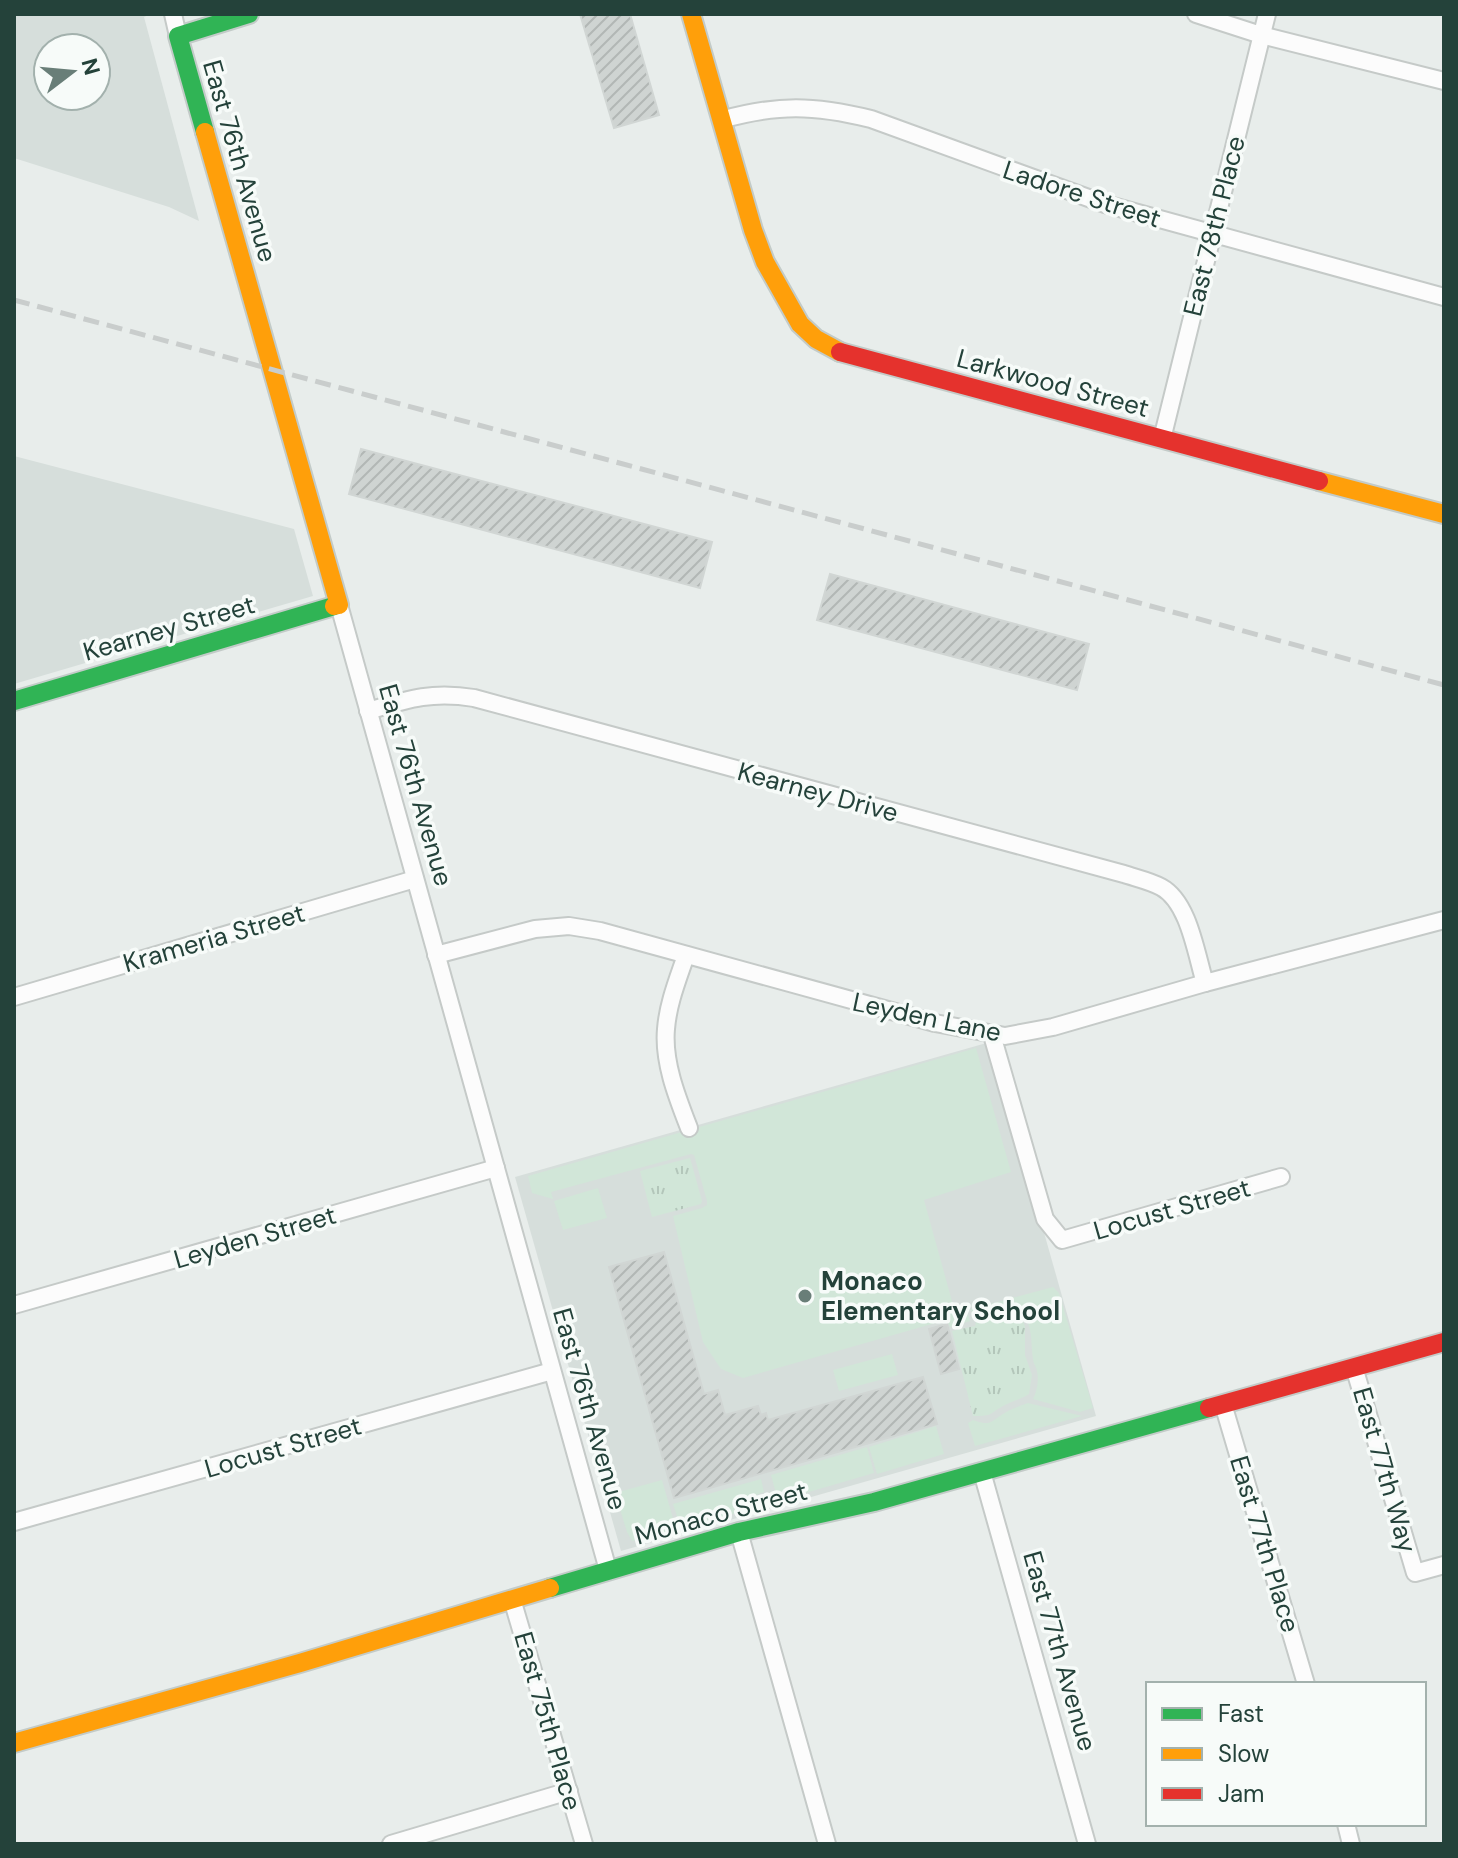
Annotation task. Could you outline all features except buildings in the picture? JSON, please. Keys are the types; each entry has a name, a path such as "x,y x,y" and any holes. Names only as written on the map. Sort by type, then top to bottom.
{"street":[{"name":"East 76th Avenue","path":"173,14 608,1570"},
{"path":"178,36 249,14"},
{"path":"691,14 721,120"},
{"path":"1196,14 1261,35 1444,81"},
{"name":"East 78th Place","path":"1162,439 1267,14"},
{"name":"Ladore Street","path":"721,120 791,107 836,110 871,119 1105,204 1444,297"},
{"name":"Larkwood Street","path":"721,120 765,262 807,333 826,346 849,355 1444,514"},
{"name":"Kearney Street","path":"14,701 339,605"},
{"name":"Kearney Drive","path":"368,711 435,694 474,698 1124,874 1159,886 1176,899 1188,925 1205,983"},
{"name":"Krameria Street","path":"14,997 415,879"},
{"name":"Leyden Lane","path":"436,955 535,929 569,926 600,931 935,1023 992,1035 1015,1035 1444,920"},
{"path":"686,955 673,994 666,1030 670,1071 689,1128"},
{"name":"Locust Street","path":"992,1035 1045,1219 1062,1240 1281,1177"},
{"name":"Leyden Street","path":"14,1305 496,1168"},
{"name":"Monaco Street","path":"14,1743 300,1663 739,1532 874,1502 1444,1342"},
{"name":"East 77th Way","path":"1354,1367 1415,1573 1444,1565"},
{"name":"Locust Street","path":"14,1522 552,1371"},
{"name":"East 77th Place","path":"1223,1404 1305,1682"},
{"name":"East 77th Avenue","path":"982,1472 1087,1844"},
{"path":"739,1532 827,1844"},
{"name":"East 75th Place","path":"512,1599 584,1844"},
{"path":"391,1844 569,1791"}],"shaded area":[{"path":"14,14 151,14 144,17 199,221 169,207 14,158"},
{"path":"14,456 294,529 313,596 14,684"},
{"name":"Monaco Elementary School","path":"990,1042 1096,1416 621,1551 515,1177"}],"green space":[{"path":"976,1048 1011,1172 924,1200 955,1312 966,1310 970,1321 950,1327 946,1320 743,1378 721,1369 703,1342 673,1216 707,1205 694,1155 551,1192 553,1199 532,1193 528,1176"},
{"path":"690,1158 701,1204 652,1217 640,1171"},
{"path":"598,1188 607,1218 563,1230 554,1201"},
{"path":"1053,1287 1059,1293 1093,1408 1080,1412 1033,1399 1038,1375 1029,1328 1020,1308 973,1319 971,1309"},
{"path":"1016,1311 1025,1326 1025,1355 1032,1375 1029,1394 990,1414 973,1416 952,1331"},
{"path":"892,1354 898,1375 839,1391 833,1370"},
{"path":"1028,1403 1082,1416 975,1446 968,1423 973,1420 989,1423"},
{"path":"936,1426 944,1454 877,1474 869,1447"},
{"path":"867,1447 874,1473 778,1501 771,1475"},
{"path":"761,1479 764,1492 753,1496 761,1506 681,1528 673,1504"},
{"path":"662,1480 676,1529 632,1541 615,1493"}],"railway":[{"path":"14,300 1444,685"}],"traffic: fast":[{"path":"205,132 178,36 249,14"},
{"path":"14,701 334,606"},
{"path":"550,1588 739,1532 874,1502 1209,1408"}],"traffic: slow":[{"path":"691,14 765,262 800,324 816,339 840,352"},
{"path":"205,132 339,605 334,606"},
{"path":"1319,481 1444,514"},
{"path":"14,1743 300,1663 550,1588"}],"traffic: jam":[{"path":"840,352 1319,481"},
{"path":"1209,1408 1444,1342"}],"place":[{"name":"Monaco Elementary School","path":"805,1296"}]}
